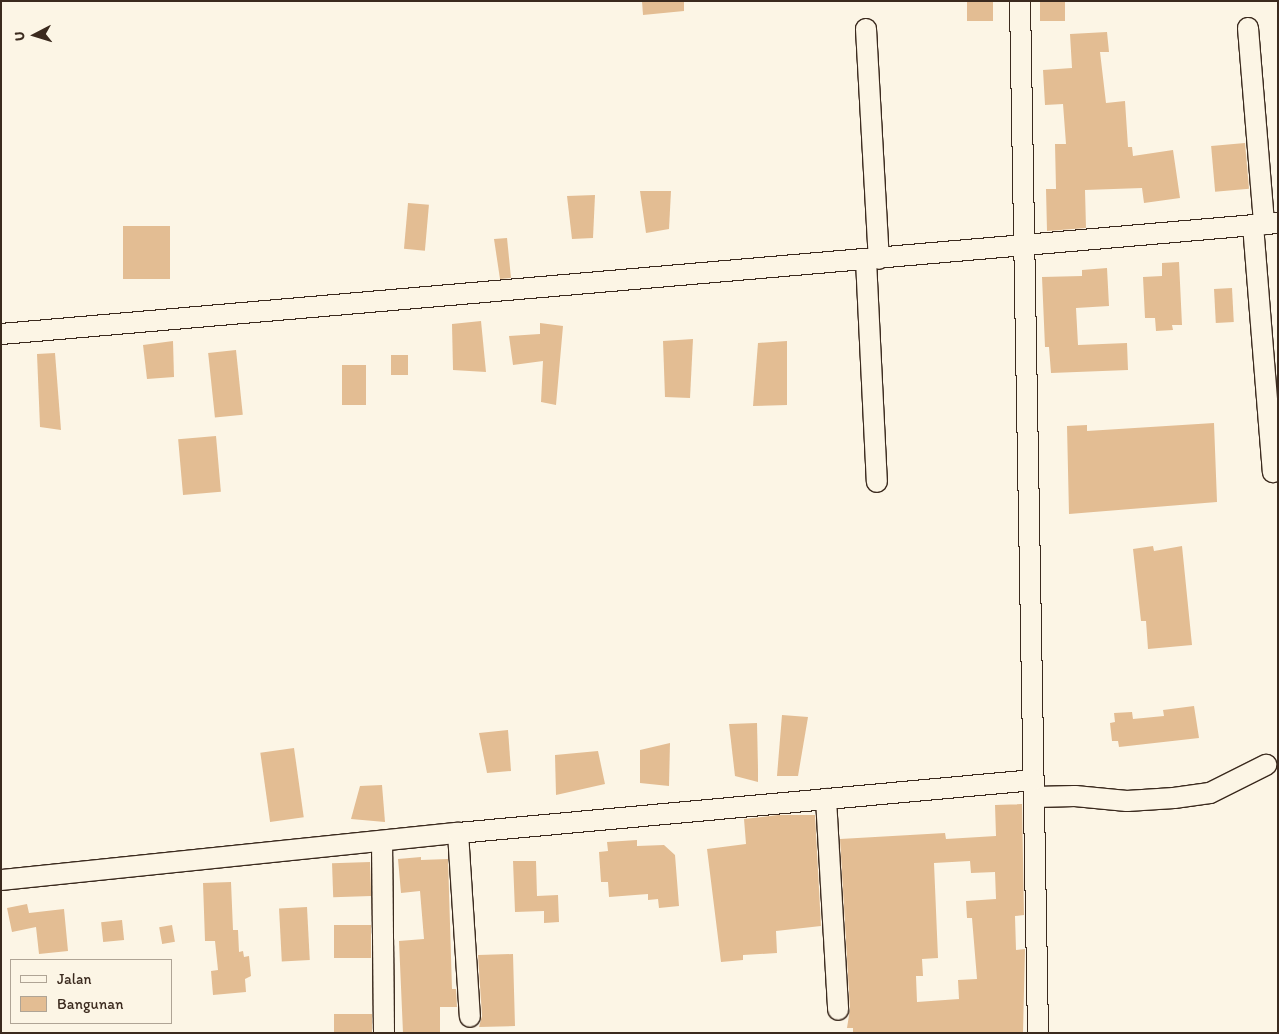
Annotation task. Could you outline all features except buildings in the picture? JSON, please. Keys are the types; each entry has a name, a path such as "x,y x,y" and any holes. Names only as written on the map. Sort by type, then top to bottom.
{"street":[{"path":"1020,1 1026,243 1038,1033"},
{"path":"1248,28 1265,224 1273,472"},
{"path":"866,29 877,482"},
{"path":"1,334 873,260 1026,243 1265,224"},
{"path":"1,880 458,833 826,799 1034,788 1075,796 1127,801 1174,798 1218,790 1266,765"},
{"path":"826,799 838,1010"},
{"path":"458,833 470,1017"},
{"path":"382,841 384,1033"}]}
